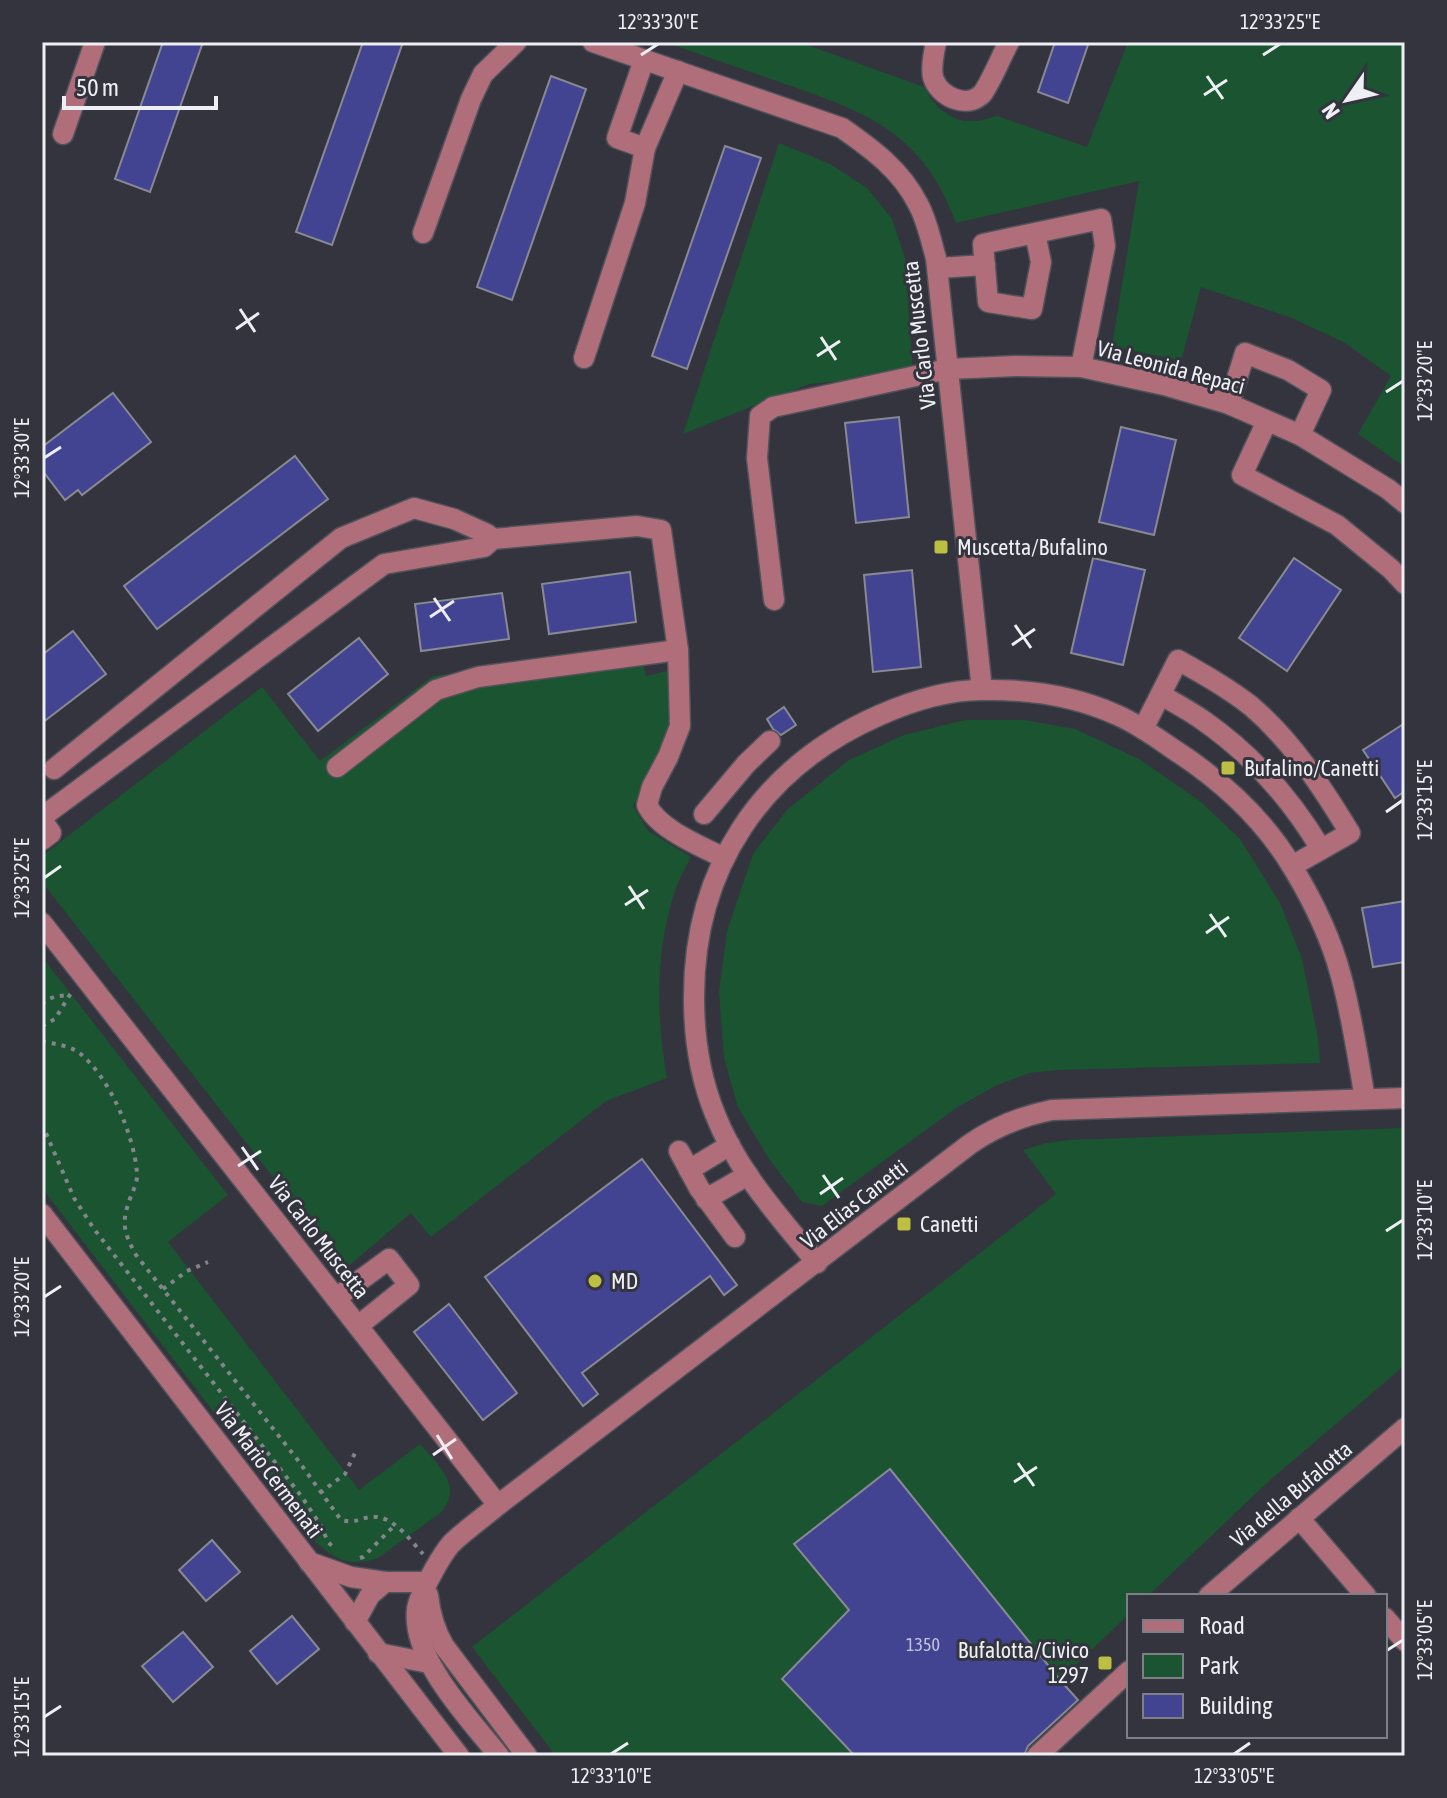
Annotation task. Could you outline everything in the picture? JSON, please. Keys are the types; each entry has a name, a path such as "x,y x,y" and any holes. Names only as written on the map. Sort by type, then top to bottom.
{"street":[{"path":"63,134 95,42"},
{"path":"423,233 477,86 483,74 516,42"},
{"name":"Via Carlo Muscetta","path":"593,42 842,128 876,152 899,174 919,204 938,268 982,690"},
{"path":"936,42 932,78 940,90 957,100 981,95 1009,42"},
{"path":"644,60 617,138 645,148"},
{"path":"584,358 635,203 645,148 678,71"},
{"path":"1035,233 1041,262 1032,309 988,302 983,244 1101,219 1105,246 1081,367"},
{"path":"938,268 985,265"},
{"path":"1229,404 1245,353 1288,370 1321,390 1300,435"},
{"name":"Via Leonida Repaci","path":"774,600 757,458 760,416 773,407 948,369 1081,367 1164,385 1229,404 1300,435 1388,489 1405,503"},
{"path":"1267,421 1242,475 1337,525 1405,584"},
{"path":"54,769 341,538 414,508 454,519 493,539"},
{"path":"42,840 51,833 42,819 384,564 484,547 493,539 637,526 661,530 678,650 680,726 647,805 650,813 661,823 724,858"},
{"path":"337,767 436,690 478,677 678,650"},
{"path":"1143,729 1178,660 1222,685 1260,714 1316,780 1350,833 1292,866"},
{"path":"817,1263 748,1175 715,1116 698,1058 694,1012 694,959 699,931 708,897 724,858 751,815 773,788 793,768 821,748 867,721 925,699 982,690 1037,693 1073,700 1116,715 1143,729 1196,764 1227,791 1263,827 1292,866 1320,919 1338,964 1349,1006 1365,1099"},
{"path":"1161,695 1202,719 1257,766 1321,849"},
{"path":"704,814 770,741"},
{"path":"746,764 773,788"},
{"path":"722,792 751,815"},
{"name":"Via Carlo Muscetta","path":"42,923 498,1505"},
{"name":"Via Elias Canetti","path":"499,1756 439,1679 429,1663 419,1631 417,1609 444,1553 456,1539 498,1505 980,1137 1003,1124 1034,1114 1072,1108 1405,1098"},
{"path":"730,1145 684,1160 706,1199 735,1237"},
{"path":"706,1199 748,1175"},
{"name":"Via Mario Cermenati","path":"42,1214 459,1756"},
{"path":"336,1298 389,1259 409,1285 358,1326"},
{"name":"Via della Bufalotta","path":"1211,1594 1405,1428"},
{"path":"1299,1518 1364,1594"},
{"path":"309,1562 351,1577 385,1582 432,1574 430,1612 437,1633 527,1756"},
{"path":"355,1622 370,1595 385,1582"},
{"path":"1387,1620 1405,1641"},
{"path":"378,1653 429,1663"},
{"path":"1037,1756 1127,1673"}],"path":[{"path":"42,1026 55,1019 69,995 86,980"},
{"path":"42,1004 57,996 69,995"},
{"path":"42,1041 77,1051 95,1070 128,1127 138,1176 124,1212 124,1222 136,1255 297,1459 341,1520 353,1523 367,1517 381,1517 401,1530 432,1574"},
{"path":"42,1124 74,1198 94,1229 302,1497 328,1542 339,1553"},
{"path":"163,1289 187,1271 208,1262"},
{"path":"320,1493 345,1474 355,1453"},
{"path":"352,1559 363,1557 394,1526"}],"green space":[{"path":"665,42 799,42 924,87 941,110 954,118 978,121 997,116 1087,147 1128,42 1405,42 1405,467 1358,434 1391,376 1345,343 1292,318 1201,287 1181,361 1112,346 1139,181 956,223 927,167 909,146 888,130 840,104"},
{"path":"779,143 830,164 867,188 892,219 905,258 913,375 809,384 683,434"},
{"path":"640,651 646,676 676,669 678,733 633,806 648,831 691,857 668,914 661,961 659,1008 667,1078 606,1101 431,1237 411,1213 345,1269 42,882 42,856 262,687 320,761 433,676"},
{"path":"965,720 1024,720 1075,729 1139,759 1201,802 1240,839 1280,903 1302,959 1320,1063 1029,1073 995,1086 956,1108 822,1206 802,1202 769,1159 738,1107 724,1058 719,992 727,931 753,854 787,810 849,760 904,735"},
{"path":"42,957 228,1195 168,1242 359,1490 420,1444 446,1476 450,1494 440,1513 378,1558 355,1562 337,1558 304,1530 42,1188"},
{"path":"1405,1128 1405,1365 1268,1482 1150,1594 1127,1594 1127,1616 1060,1680 794,1544 849,1610 783,1679 855,1756 556,1756 472,1647 1056,1194 1023,1150 1069,1140"}],"building":[{"path":"163,42 203,42 150,192 115,179"},
{"path":"363,42 403,42 332,245 296,232"},
{"path":"1055,42 1089,42 1068,103 1038,92"},
{"path":"551,76 586,89 512,300 477,287"},
{"path":"725,146 761,158 687,369 652,356"},
{"path":"113,393 151,442 82,495 78,490 65,500 42,470 42,447"},
{"path":"899,417 909,517 856,523 845,423"},
{"path":"1121,427 1176,440 1154,535 1099,522"},
{"path":"295,456 328,499 157,629 124,586"},
{"path":"1093,558 1145,570 1123,665 1071,653"},
{"path":"1294,558 1341,590 1287,671 1239,638"},
{"path":"912,570 921,667 873,672 864,575"},
{"path":"630,572 636,622 549,634 542,584"},
{"path":"502,593 509,639 421,651 415,604"},
{"path":"73,631 106,674 42,723 42,655"},
{"path":"359,638 388,674 318,731 288,694"},
{"path":"784,707 796,725 781,735 767,719"},
{"path":"1405,723 1405,791 1395,798 1363,750"},
{"path":"1405,901 1405,962 1373,967 1362,908"},
{"name":"MD","path":"642,1159 737,1285 724,1295 710,1276 582,1373 598,1394 583,1406 485,1277"},
{"path":"449,1304 517,1393 483,1420 414,1332"},
{"path":"890,1469 1078,1700 1028,1746 1024,1756 855,1756 782,1679 849,1610 794,1544"},
{"path":"212,1540 240,1572 206,1601 179,1570"},
{"path":"292,1616 319,1649 277,1684 250,1651"},
{"path":"183,1632 213,1667 173,1702 142,1666"}],"place":[{"name":"Muscetta/Bufalino","path":"941,547"},
{"name":"Bufalino/Canetti","path":"1228,768"},
{"name":"Canetti","path":"904,1224"},
{"name":"MD","path":"595,1281"},
{"name":"Bufalotta/Civico 1297","path":"1105,1663"}]}
